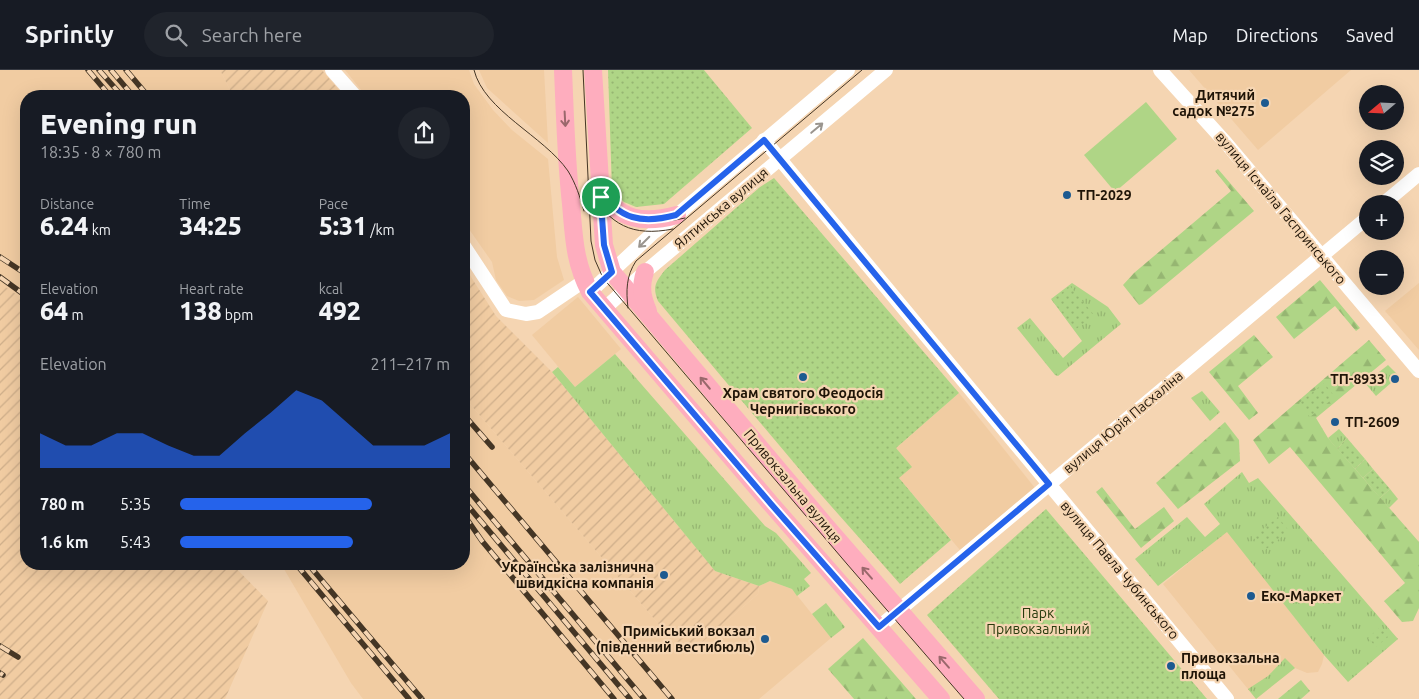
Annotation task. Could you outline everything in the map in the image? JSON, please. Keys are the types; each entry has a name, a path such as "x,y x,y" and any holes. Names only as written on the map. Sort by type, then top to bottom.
{"main road":[{"path":"563,70 568,171 575,247 578,266 587,286"},
{"path":"593,70 604,245 612,272"},
{"path":"600,189 614,208 631,217 648,220 676,215"},
{"name":"Привокзальна вулиця","path":"612,272 650,319 976,699"},
{"path":"645,272 642,282 642,299 650,319"},
{"name":"Привокзальна вулиця","path":"587,286 604,309 940,699"}],"street":[{"path":"332,70 350,90"},
{"name":"Ялтинська вулиця","path":"470,255 506,310 526,314 538,312 612,272 654,232 848,70"},
{"name":"Ялтинська вулиця","path":"604,309 645,272 886,70"},
{"name":"вулиця Ісмаїла Гаспринського","path":"1160,70 1226,143 1419,371"},
{"name":"вулиця Павла Чубинського","path":"764,140 1227,699"},
{"path":"1394,195 1419,174"},
{"name":"вулиця Юрія Пасхаліна","path":"879,627 1359,224"}],"shaded area":[{"path":"0,70 220,70 230,90 20,90 20,297 0,283"},
{"path":"220,70 322,70 339,90 230,90"},
{"path":"345,70 469,70 474,84 493,110 512,130 548,159 557,257 564,280 534,300 519,301 507,296 496,280 492,262 470,231 470,90 361,90"},
{"path":"479,70 544,70 548,143 487,88"},
{"name":"Дитячий садок №275","path":"1189,70 1351,70 1258,150"},
{"path":"470,275 496,316 552,372 715,571 759,586 758,594 686,656 470,404"},
{"path":"0,283 20,297 20,570 238,570 268,601 225,699 0,699"},
{"path":"1419,283 1419,350 1385,311"},
{"path":"578,297 621,349 575,387 532,335"},
{"path":"959,393 1035,488 960,550 899,478 896,448"},
{"path":"470,404 686,656 758,594 759,586 770,581 792,589 831,638 759,699 363,699 351,683 285,570 470,570"},
{"path":"1227,531 1324,655 1318,672 1307,673 1295,668 1256,699 1163,584"}],"green space":[{"path":"608,70 704,70 752,128 664,204 636,207 624,202 612,190"},
{"path":"1146,102 1177,139 1115,192 1084,155"},
{"path":"1218,169 1254,211 1139,305 1123,285 1134,273 1231,191 1215,171"},
{"path":"774,178 959,393 896,448 912,467 899,478 951,540 900,584 816,489 658,301 656,296 656,284 665,270 760,187"},
{"path":"1320,280 1360,328 1356,331 1335,306 1294,339 1276,317"},
{"path":"1072,283 1108,307 1121,324 1058,376 1055,375 1017,328 1030,318 1063,358 1082,341 1051,299"},
{"path":"1070,286 1094,315 1075,330 1052,300"},
{"path":"1254,335 1273,357 1238,386 1258,413 1249,420 1209,372"},
{"path":"1369,340 1386,360 1316,418 1328,438 1419,542 1419,608 1413,621 1402,622 1384,601 1405,583 1290,447 1269,464 1253,440"},
{"path":"615,354 765,526 776,533 811,573 804,579 810,586 797,596 792,589 770,581 759,586 715,571 552,372 558,367 575,387"},
{"path":"1388,365 1399,376 1376,396 1365,383"},
{"path":"1324,383 1335,397 1310,417 1299,403"},
{"path":"1202,391 1220,412 1210,421 1191,398"},
{"path":"1225,422 1239,440 1240,461 1178,509 1156,483"},
{"path":"1339,429 1347,438 1337,449 1328,438"},
{"path":"1347,438 1365,459 1355,469 1337,449"},
{"path":"1365,459 1373,469 1363,478 1355,469"},
{"path":"1373,469 1390,489 1380,498 1363,478"},
{"path":"1242,472 1249,483 1258,478 1398,639 1348,682 1324,655 1227,532 1158,586 1135,559 1187,517 1205,537 1220,524 1204,504"},
{"path":"1102,487 1135,529 1164,507 1174,521 1141,548 1096,492"},
{"path":"1390,489 1398,499 1389,508 1380,498"},
{"name":"Парк Привокзальний","path":"1046,509 1207,699 999,699 927,615"},
{"path":"1278,517 1289,531 1264,551 1253,537"},
{"path":"826,603 845,627 831,638 812,614"},
{"path":"1380,627 1388,637 1376,647 1368,638"},
{"path":"863,638 916,699 854,699 828,669"},
{"path":"1285,658 1295,668 1256,699 1248,689 1268,676"},
{"path":"1301,680 1310,691 1301,699 1278,699"}],"tram line":[{"path":"474,70 480,85 502,111 545,146 568,171 576,186 584,211"},
{"path":"583,70 591,241 595,260 603,278 964,699"},
{"path":"628,308 627,296 630,272 636,261 862,70"},
{"path":"588,190 605,212 623,226 645,231 673,229"},
{"path":"617,214 642,222 685,218"}],"railway":[{"path":"88,70 105,90"},
{"path":"99,70 117,90"},
{"path":"111,70 128,90"},
{"path":"126,70 143,90"},
{"path":"0,257 20,270"},
{"path":"0,277 20,292"},
{"path":"470,422 492,447"},
{"path":"470,460 672,699"},
{"path":"470,492 644,699"},
{"path":"470,508 630,699"},
{"path":"470,524 482,541 614,699"},
{"path":"301,570 409,699"},
{"path":"313,570 422,699"},
{"path":"0,646 18,657"}],"place":[{"name":"Дитячий садок №275","path":"1265,103"},
{"name":"ТП-2029","path":"1067,195"},
{"name":"Храм святого Феодосія Чернигівського","path":"803,377"},
{"name":"ТП-8933","path":"1395,379"},
{"name":"ТП-2609","path":"1335,422"},
{"name":"Українська залізнична швидкісна компанія","path":"664,575"},
{"name":"Еко-Маркет","path":"1251,596"},
{"name":"Приміський вокзал (південний вестибюль)","path":"765,639"},
{"name":"Привокзальна площа","path":"1171,666"}],"route":[{"path":"764,140 1049,484 879,627 590,292 612,272 604,245 601,197 600,189 614,208 631,217 648,220 676,215 764,140"}]}
